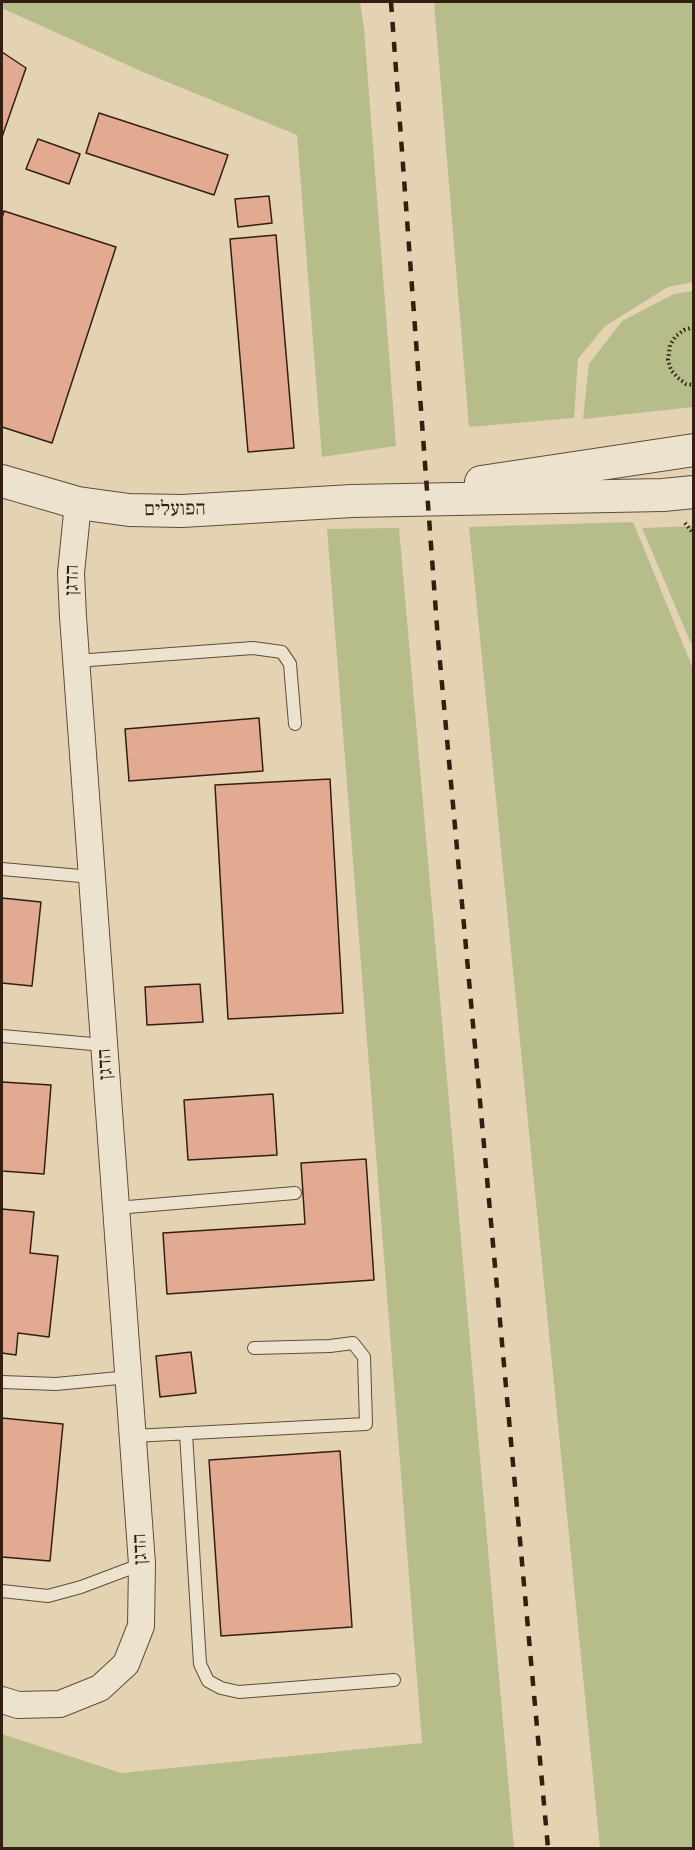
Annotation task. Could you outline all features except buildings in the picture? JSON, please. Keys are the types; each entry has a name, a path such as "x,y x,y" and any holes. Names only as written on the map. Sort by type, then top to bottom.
{"street":[{"name":"הפועלים","path":"352,501 693,450"},
{"name":"הפועלים","path":"2,481 78,503 129,510 182,511 352,501 663,495 693,492"},
{"name":"הדגן","path":"2,1700 18,1705 60,1704 100,1689 126,1664 141,1626 142,1564 71,573 78,503"}],"lane":[{"path":"76,661 253,648 282,652 290,664 295,724"},
{"path":"2,869 92,877"},
{"path":"2,1036 104,1045"},
{"path":"116,1208 295,1193"},
{"path":"133,1436 366,1424 364,1358 353,1343 330,1346 254,1348"},
{"path":"2,1382 56,1384 129,1377"},
{"path":"186,1433 200,1664 208,1681 221,1689 239,1692 394,1680"},
{"path":"2,1590 48,1596 81,1587 142,1564"}],"path":[{"path":"693,327 676,336 670,345 668,360 678,378 686,384 693,385"}],"green space":[{"path":"2,2 360,2 364,29 396,446 322,457 297,135 143,72 2,8"},
{"path":"434,2 693,2 693,282 668,287 605,326 578,359 574,418 469,427"},
{"path":"693,291 693,407 583,419 589,364 622,321 674,294"},
{"path":"633,522 694,671 693,1848 600,1848 469,527"},
{"path":"694,526 693,648 642,528"},
{"path":"399,528 514,1848 2,1848 2,1734 121,1773 422,1743 327,529"}],"railway":[{"path":"391,2 438,640 548,1848"}]}
